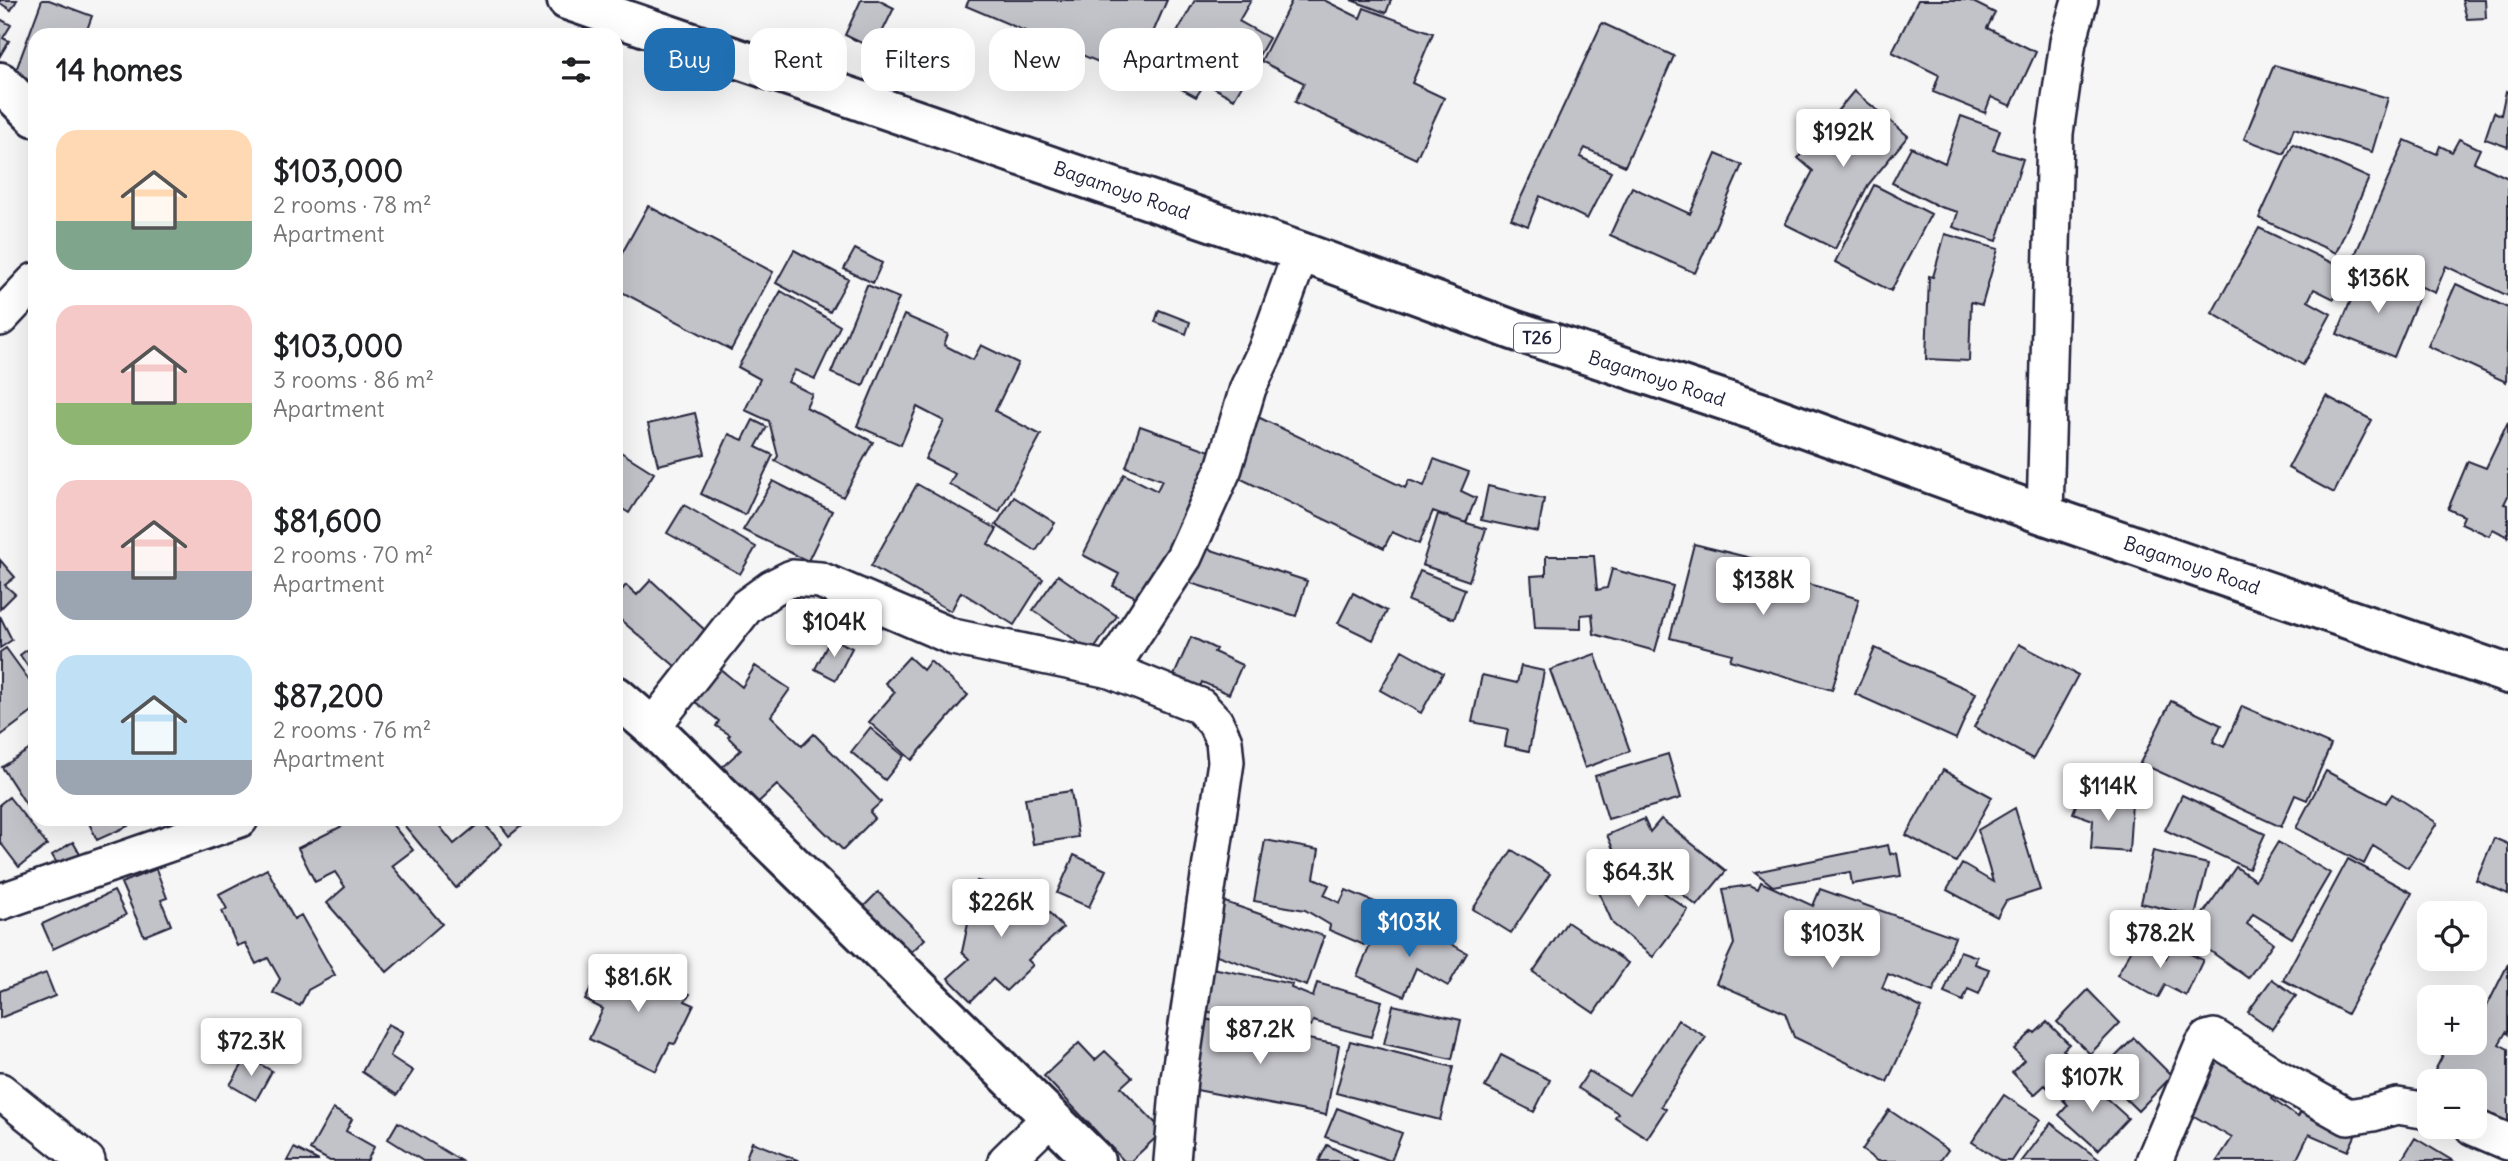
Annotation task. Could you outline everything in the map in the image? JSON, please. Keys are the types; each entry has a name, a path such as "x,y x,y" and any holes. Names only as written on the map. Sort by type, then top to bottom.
{"main road":[{"name":"Bagamoyo Road","path":"567,0 1301,252 1513,330 1769,415 2045,515 2508,674"},
{"path":"0,82 28,110"},
{"path":"623,702 652,727 1095,1161"}],"street":[{"path":"2045,515 2055,132 2068,42 2080,0"},
{"path":"1110,670 1184,557 1224,468 1248,388 1266,349 1301,252"},
{"path":"0,318 28,288"},
{"path":"652,727 746,607 772,588 792,578 820,580 953,637 1110,670 1200,706 1215,722 1224,741 1226,762 1179,1079 1172,1161"},
{"path":"0,902 220,826"},
{"path":"2154,1161 2203,1045 2207,1039 2214,1037 2278,1078 2348,1117 2397,1106 2417,1109"},
{"path":"0,1091 87,1161"},
{"path":"1006,1161 1050,1118"},
{"path":"2487,1133 2508,1142"}],"building":[{"path":"0,0 17,0 11,10 0,3"},
{"path":"42,0 49,0 92,16 88,28 32,28"},
{"path":"861,0 878,0 894,8 884,28 861,28 861,43 847,36"},
{"path":"969,0 1167,0 1155,28 1099,28 1099,62 1085,56 1085,28 1018,28 966,6"},
{"path":"1195,0 1251,0 1239,21 1251,28 1179,28"},
{"path":"1292,0 1324,0 1360,18 1364,8 1433,33 1412,83 1444,98 1416,159 1295,102 1304,83 1263,62 1263,57"},
{"path":"1351,0 1391,0 1386,13"},
{"path":"1918,0 1969,0 1995,13 1987,28 2036,52 2011,106 1991,97 1985,113 1933,92 1939,75 1892,52"},
{"path":"2462,0 2485,0 2486,18 2467,19"},
{"path":"0,19 11,25 3,38 9,41 0,56"},
{"path":"1602,23 1674,56 1625,166 1585,148 1580,157 1611,172 1587,219 1540,196 1528,226 1511,219"},
{"path":"1263,35 1269,38 1263,48"},
{"path":"28,38 28,90 11,84"},
{"path":"2274,65 2388,98 2372,152 2294,128 2284,154 2244,139"},
{"path":"1185,91 1200,91 1196,97"},
{"path":"1220,91 1239,91 1234,99"},
{"path":"1854,91 1908,136 1868,185 1835,249 1785,224 1813,171 1798,158"},
{"path":"2506,91 2508,147 2485,139 2494,112 2501,115"},
{"path":"1961,116 2000,130 1993,150 2023,159 1997,241 1953,227 1958,212 1940,207 1892,183 1911,147 1945,163"},
{"path":"2459,139 2480,149 2474,162 2508,178 2508,296 2446,266 2435,293 2354,257 2405,140 2437,154 2440,146 2452,152"},
{"path":"2293,144 2369,178 2336,253 2259,218"},
{"path":"1716,154 1742,165 1695,273 1610,235 1632,187 1690,214"},
{"path":"1874,185 1931,214 1891,291 1835,262"},
{"path":"648,206 773,272 731,350 623,293 623,251"},
{"path":"2259,228 2347,270 2334,299 2314,289 2308,301 2331,314 2303,365 2212,313"},
{"path":"1945,234 1998,249 1982,305 1971,302 1969,361 1926,359 1929,276 1933,277"},
{"path":"855,249 882,263 873,283 844,269"},
{"path":"794,250 848,279 830,312 776,283"},
{"path":"2362,273 2419,296 2394,357 2337,334"},
{"path":"2456,284 2508,308 2506,382 2428,346"},
{"path":"867,285 899,298 863,386 831,373"},
{"path":"781,291 840,326 815,379 795,370 788,382 812,394 806,407 873,442 843,497 775,461 778,456 769,421 745,410 760,379 738,367"},
{"path":"1159,310 1190,322 1186,334 1155,322"},
{"path":"904,315 948,334 944,345 973,360 981,345 1018,363 995,411 1041,435 999,512 949,484 955,474 925,459 944,421 917,407 901,445 857,426"},
{"path":"2326,396 2372,420 2334,493 2288,468"},
{"path":"695,413 705,454 658,465 648,424"},
{"path":"1258,417 1405,488 1409,480 1424,486 1434,459 1469,472 1461,491 1476,498 1466,523 1433,511 1419,544 1392,532 1384,548 1231,474"},
{"path":"753,420 767,427 756,447 773,455 745,515 701,494 729,434 743,440"},
{"path":"2508,422 2508,496 2504,504 2508,505 2508,537 2493,529 2489,536 2461,523 2464,516 2448,509 2468,461 2486,468"},
{"path":"1140,426 1213,452 1146,602 1113,586 1119,574 1083,555 1124,474 1157,491 1162,480 1126,467"},
{"path":"623,453 654,473 629,513 623,509"},
{"path":"773,481 832,511 808,561 743,530"},
{"path":"917,484 997,529 988,544 1043,579 1014,625 961,592 951,611 871,566"},
{"path":"1488,486 1544,499 1538,532 1481,520"},
{"path":"1014,497 1055,523 1036,551 996,525"},
{"path":"684,505 756,547 740,574 667,533"},
{"path":"1438,514 1486,529 1469,581 1422,565"},
{"path":"1193,544 1307,581 1296,616 1181,580"},
{"path":"1694,544 1771,563 1769,572 1859,599 1832,690 1730,660 1732,654 1670,638"},
{"path":"1546,556 1594,556 1597,590 1607,588 1612,569 1673,586 1655,651 1594,634 1592,614 1581,615 1581,629 1535,628 1531,576 1546,575"},
{"path":"0,560 15,577 5,585 15,594 0,609"},
{"path":"1420,571 1465,589 1454,619 1408,601"},
{"path":"1058,575 1117,616 1092,652 1033,610"},
{"path":"651,580 708,633 682,672 623,622 623,589 626,585 637,595"},
{"path":"1353,593 1387,611 1373,640 1338,623"},
{"path":"0,616 12,640 0,648"},
{"path":"1191,637 1242,665 1229,694 1202,682 1198,691 1172,680"},
{"path":"831,638 852,648 836,680 815,669"},
{"path":"2019,644 2078,675 2033,759 1974,727"},
{"path":"6,648 28,678 28,715 0,736 0,652"},
{"path":"1875,648 1976,693 1956,739 1855,694"},
{"path":"28,649 28,667 20,655"},
{"path":"1402,650 1443,673 1421,713 1380,690"},
{"path":"1595,654 1630,751 1585,768 1550,670"},
{"path":"909,657 923,670 930,661 968,695 912,760 869,722 895,692 885,683"},
{"path":"714,664 742,687 755,666 790,689 771,716 802,746 814,734 881,802 870,812 875,818 843,850 777,785 753,807 720,769 741,750 728,737 730,735 716,726 719,721 688,696"},
{"path":"1521,666 1544,671 1529,751 1505,746 1508,729 1472,722 1482,675 1517,683"},
{"path":"2171,701 2221,725 2213,742 2224,747 2242,706 2331,745 2307,800 2295,795 2281,827 2140,763"},
{"path":"870,728 904,756 885,780 851,752"},
{"path":"28,750 28,807 2,767"},
{"path":"1668,754 1681,798 1608,819 1595,776"},
{"path":"1943,770 1992,797 1956,862 1906,835"},
{"path":"2326,771 2386,803 2392,794 2437,823 2408,868 2373,846 2364,864 2296,828"},
{"path":"1071,791 1078,837 1033,844 1025,798"},
{"path":"2182,795 2265,834 2249,869 2165,830"},
{"path":"9,797 28,821 28,826 32,826 47,845 19,867 0,842 0,804"},
{"path":"2079,797 2094,802 2094,798 2132,802 2129,852 2091,849 2093,820 2073,813"},
{"path":"2015,808 2040,890 2006,901 1997,917 1947,890 1962,864 1993,882 1978,830"},
{"path":"1644,819 1650,832 1661,819 1726,871 1697,906 1649,867 1625,877 1607,835"},
{"path":"90,826 128,826 97,840"},
{"path":"342,826 394,826 413,850 392,866 442,924 387,972 327,903 345,887 335,872 315,882 298,848"},
{"path":"405,826 440,826 454,844 476,826 486,826 502,844 456,888"},
{"path":"501,826 521,826 509,836"},
{"path":"2494,838 2508,844 2508,894 2476,880"},
{"path":"1265,840 1319,850 1314,878 1329,885 1324,895 1340,903 1346,890 1382,905 1364,945 1329,930 1330,925 1305,910 1254,901"},
{"path":"73,842 85,863 64,875 52,855"},
{"path":"2278,842 2330,873 2292,938 2253,914 2247,924 2273,943 2248,978 2188,935 2236,867 2255,880"},
{"path":"1888,845 1890,854 1897,853 1901,876 1852,884 1850,872 1773,886 1755,872"},
{"path":"1512,850 1550,874 1511,933 1473,909"},
{"path":"2153,851 2208,864 2195,916 2141,903"},
{"path":"1074,855 1106,870 1089,907 1057,893"},
{"path":"2348,859 2412,893 2347,1014 2283,980"},
{"path":"1600,862 1648,894 1655,886 1688,910 1653,957 1613,924 1590,872"},
{"path":"156,869 167,898 161,900 171,925 144,936 121,883"},
{"path":"267,869 294,919 301,915 335,975 308,990 300,1006 273,993 280,979 268,958 256,964 245,943 237,946 222,911 227,909 219,894"},
{"path":"977,881 1017,890 1012,915 1033,895 1063,928 1028,960 1033,965 1006,991 993,979 971,1001 948,978 969,959 962,952"},
{"path":"1761,882 1813,906 1820,889 1955,937 1933,992 1888,974 1882,988 1922,1008 1887,1082 1794,1037 1785,1013 1716,983 1734,944 1723,889 1750,885 1758,889"},
{"path":"114,891 126,915 53,949 42,924"},
{"path":"878,892 925,939 902,961 856,914"},
{"path":"1216,899 1324,936 1307,986 1199,949"},
{"path":"1567,922 1628,963 1594,1013 1533,972"},
{"path":"1416,924 1467,953 1448,986 1416,968 1404,996 1357,976 1378,926 1407,938"},
{"path":"2136,942 2166,958 2172,945 2203,960 2186,996 2165,985 2158,998 2117,975"},
{"path":"1960,951 1977,957 1975,964 1989,969 1979,994 1968,989 1963,1001 1944,993"},
{"path":"605,961 638,977 643,968 690,994 685,1001 694,1005 675,1044 670,1043 656,1071 589,1039 603,1009 585,1000"},
{"path":"2508,964 2508,1034 2506,1032 2499,1044 2508,1049 2508,1124 2487,1114 2487,1069 2436,1069 2443,1055 2487,1055 2487,1006"},
{"path":"1202,966 1292,984 1291,988 1313,997 1317,983 1382,1001 1371,1037 1313,1021 1311,1026 1285,1015 1283,1027 1194,1009"},
{"path":"46,973 55,996 0,1018 0,991"},
{"path":"2272,979 2296,996 2272,1029 2248,1012"},
{"path":"2088,990 2120,1023 2090,1054 2057,1022"},
{"path":"1393,1005 1461,1020 1452,1059 1384,1044"},
{"path":"1194,1017 1339,1045 1326,1115 1181,1087"},
{"path":"1678,1020 1706,1037 1661,1106 1666,1109 1647,1138 1615,1117 1618,1113 1578,1088 1589,1071 1629,1095"},
{"path":"2047,1022 2069,1044 2063,1050 2084,1071 2057,1097 2045,1085 2034,1095 2012,1072 2024,1060 2014,1049"},
{"path":"388,1024 403,1032 390,1056 413,1071 397,1095 362,1072"},
{"path":"2134,1038 2172,1076 2138,1111 2099,1073"},
{"path":"1350,1041 1453,1067 1440,1120 1336,1093"},
{"path":"1079,1043 1095,1060 1105,1051 1132,1077 1121,1087 1163,1131 1131,1161 1124,1161 1044,1076"},
{"path":"1501,1055 1550,1080 1534,1112 1485,1087"},
{"path":"247,1057 272,1071 256,1100 230,1085"},
{"path":"2218,1057 2277,1091 2272,1099 2298,1117 2303,1107 2357,1132 2348,1151 2309,1134 2296,1161 2217,1161 2232,1138 2187,1112"},
{"path":"2084,1078 2128,1118 2098,1150 2059,1115 2068,1105 2063,1100"},
{"path":"2004,1095 2040,1119 2012,1161 2001,1161 1972,1142"},
{"path":"1337,1108 1402,1133 1391,1161 1325,1137"},
{"path":"333,1109 352,1119 346,1131 374,1147 367,1161 330,1161 310,1150"},
{"path":"1889,1110 1948,1150 1940,1161 1877,1161 1862,1150"},
{"path":"398,1122 461,1161 423,1161 388,1139"},
{"path":"2051,1123 2101,1161 2022,1161"},
{"path":"2415,1138 2453,1161 2401,1161"},
{"path":"752,1142 800,1161 745,1161"},
{"path":"1327,1145 1358,1161 1319,1161"},
{"path":"294,1148 319,1161 287,1161"}]}
